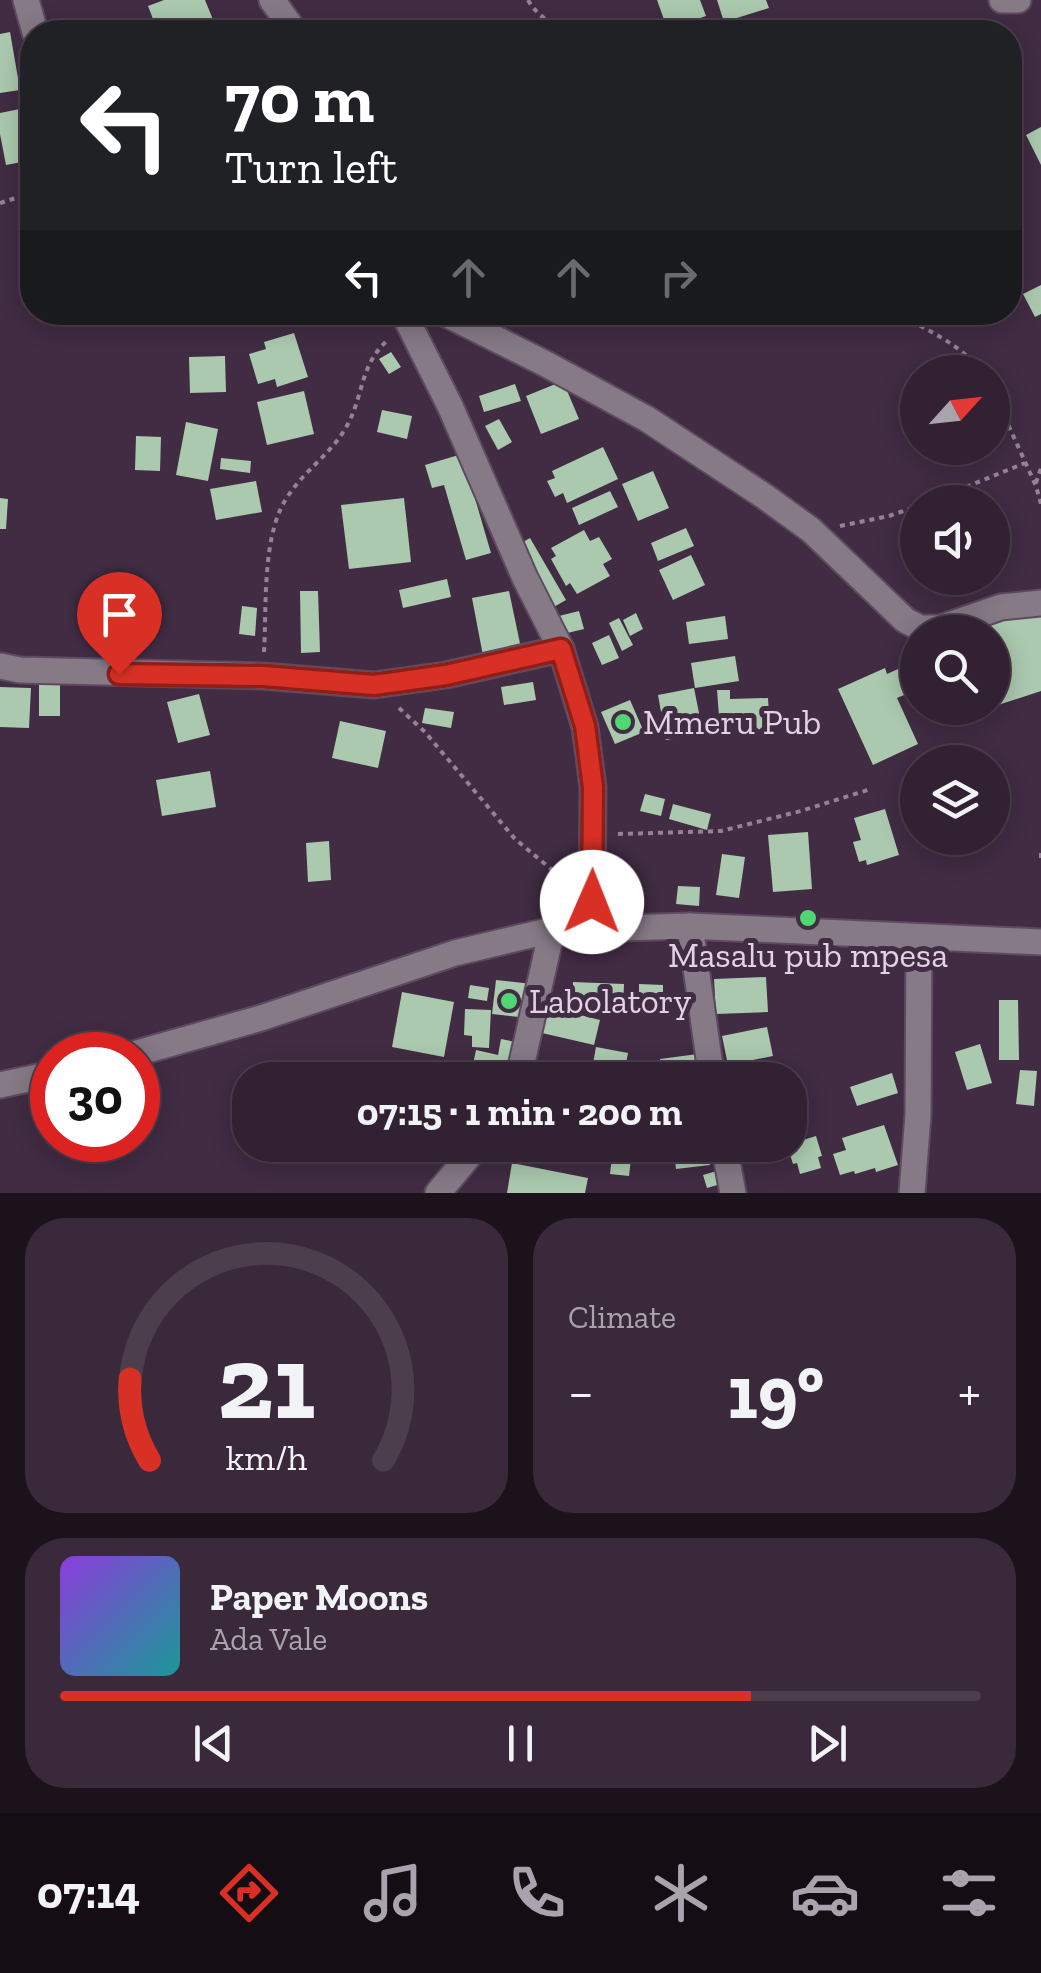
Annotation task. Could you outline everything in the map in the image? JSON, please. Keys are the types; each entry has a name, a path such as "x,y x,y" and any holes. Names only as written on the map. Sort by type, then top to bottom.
{"street":[{"path":"1002,0 1018,0"},
{"path":"409,325 561,649 585,726 593,787 592,929"},
{"path":"468,325 647,419 811,530 905,620 920,628 940,628 1001,607 1041,603"},
{"path":"0,666 20,670 263,676 374,685 446,675 561,649"},
{"path":"690,926 709,1062"},
{"path":"160,1047 261,1018 455,953 552,930 690,926 1041,942"},
{"path":"522,1062 552,930"},
{"path":"912,1193 918,1115 918,937"},
{"path":"0,1085 30,1079"},
{"path":"438,1193 464,1162"},
{"path":"727,1162 733,1193"}],"path":[{"path":"528,0 547,20"},
{"path":"263,676 270,537 280,507 332,450 350,420 367,366 399,325"},
{"path":"919,325 968,355"},
{"path":"1010,429 1041,504"},
{"path":"970,485 1025,462"},
{"path":"1036,486 1041,468"},
{"path":"811,530 900,512"},
{"path":"374,685 425,732 515,838 592,902"},
{"path":"594,834 721,831 872,789"},
{"path":"1041,853 1041,863"}],"building":[{"path":"164,0 205,0 213,20 153,20 148,6"},
{"path":"657,0 700,0 706,16 695,20 664,20"},
{"path":"717,0 766,0 769,8 730,20 723,20"},
{"path":"10,32 20,90 0,93 0,34"},
{"path":"20,109 20,162 6,165 0,113"},
{"path":"1041,127 1041,165 1026,135"},
{"path":"1041,285 1041,314 1035,317 1023,294"},
{"path":"294,333 308,377 277,387 275,379 258,384 249,354 266,349 264,342"},
{"path":"391,352 401,367 389,374 379,359"},
{"path":"225,356 226,392 190,393 189,357"},
{"path":"563,381 579,419 541,434 526,396"},
{"path":"515,384 521,401 484,412 479,396"},
{"path":"304,391 314,434 267,445 257,402"},
{"path":"382,410 412,416 407,439 377,432"},
{"path":"499,419 512,442 498,450 485,426"},
{"path":"186,422 218,429 208,481 176,475"},
{"path":"136,436 161,437 160,471 135,470"},
{"path":"603,447 618,479 567,503 563,493 555,497 547,481 555,478 552,471"},
{"path":"462,454 491,553 466,560 444,485 432,488 425,465"},
{"path":"221,458 251,461 250,473 220,469"},
{"path":"653,471 669,508 638,521 622,484"},
{"path":"256,481 262,512 216,520 210,489"},
{"path":"610,491 618,507 579,525 572,508"},
{"path":"0,498 8,499 6,529 0,529"},
{"path":"404,498 411,562 349,569 341,505"},
{"path":"686,528 694,546 658,561 651,543"},
{"path":"584,530 590,541 599,537 612,559 603,564 610,576 577,594 570,583 566,586 551,559 556,556 551,548"},
{"path":"530,538 566,600 552,608 516,546"},
{"path":"691,555 705,585 673,600 659,570"},
{"path":"447,579 451,597 403,608 399,590"},
{"path":"300,591 318,591 320,652 301,653"},
{"path":"509,591 522,653 484,661 472,598"},
{"path":"242,606 257,608 255,636 239,634"},
{"path":"1041,607 1041,691 1010,701 1010,617"},
{"path":"579,611 584,629 555,636 551,618"},
{"path":"636,613 643,629 630,636 623,620"},
{"path":"725,616 728,639 689,644 686,622"},
{"path":"619,618 633,645 622,651 609,623"},
{"path":"609,635 619,658 602,665 592,643"},
{"path":"735,656 739,681 695,688 691,663"},
{"path":"885,668 887,674 900,668 900,725 909,725 918,744 900,745 900,752 873,765 838,689"},
{"path":"533,682 536,700 504,705 501,687"},
{"path":"39,685 60,685 60,716 39,716"},
{"path":"0,687 31,688 29,728 0,727"},
{"path":"694,688 703,733 666,740 658,695"},
{"path":"717,690 730,690 730,699 768,698 770,729 729,730 728,716 719,716"},
{"path":"199,694 210,735 178,743 167,702"},
{"name":"Mmeru Pub","path":"630,700 644,732 615,744 601,712"},
{"path":"425,708 454,712 451,728 422,723"},
{"path":"340,721 386,731 378,768 332,758"},
{"path":"210,771 216,807 162,816 156,780"},
{"path":"645,794 665,799 661,816 640,811"},
{"path":"673,804 711,814 707,830 669,819"},
{"path":"885,809 899,855 867,865 866,860 859,862 853,842 861,840 854,818"},
{"path":"808,832 812,889 773,892 768,835"},
{"path":"329,841 331,880 308,882 306,843"},
{"path":"722,854 745,857 739,898 716,895"},
{"path":"678,886 700,887 699,906 676,904"},
{"path":"766,977 768,1012 716,1014 714,979"},
{"path":"496,980 532,984 527,1018 492,1014"},
{"path":"573,982 624,984 623,1009 572,1007"},
{"path":"639,984 663,985 663,999 639,998"},
{"path":"470,985 489,988 487,1001 468,998"},
{"path":"402,992 454,1002 444,1057 392,1047"},
{"path":"999,1000 1018,1000 1019,1060 999,1060"},
{"path":"549,1007 600,1020 594,1045 542,1033"},
{"path":"465,1009 491,1010 489,1048 472,1047 472,1036 464,1035"},
{"path":"767,1027 773,1056 727,1062 722,1036"},
{"path":"501,1039 521,1043 517,1062 474,1062 476,1050 498,1055"},
{"path":"980,1044 992,1083 967,1090 955,1052"},
{"path":"596,1047 628,1053 626,1062 593,1062"},
{"path":"698,1054 699,1062 660,1062 660,1059"},
{"path":"1020,1070 1037,1071 1034,1106 1016,1104"},
{"path":"892,1073 898,1093 857,1106 850,1087"},
{"path":"884,1125 898,1165 876,1172 875,1168 840,1175 833,1154 846,1150 842,1138"},
{"path":"816,1136 821,1168 800,1174 797,1163 792,1162 807,1162 807,1139"},
{"path":"611,1162 631,1162 629,1176 610,1174"},
{"path":"675,1162 710,1162 710,1165 676,1169"},
{"path":"512,1163 588,1178 585,1193 507,1193"},
{"path":"720,1170 724,1183 707,1188 703,1175"}],"place":[{"name":"Mmeru Pub","path":"623,722"},
{"name":"Masalu pub mpesa","path":"808,918"},
{"name":"Labolatory","path":"509,1001"}],"route":[{"path":"119,674 263,676 374,685 446,675 561,649 585,726 593,787 592,902"}]}
